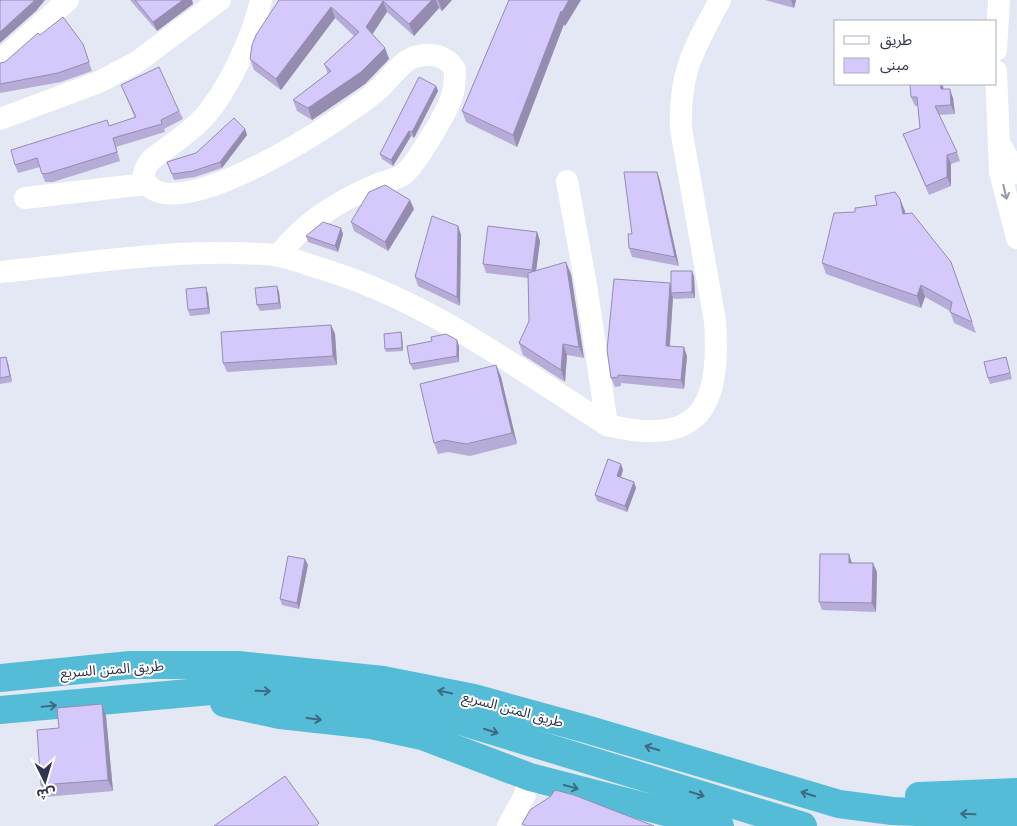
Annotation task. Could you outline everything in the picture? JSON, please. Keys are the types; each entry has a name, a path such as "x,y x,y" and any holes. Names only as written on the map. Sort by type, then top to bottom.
{"highway":[{"name":"طريق المتن السريع","path":"0,678 130,665 238,665 383,680 474,698 839,804 877,809 1017,816"},
{"name":"طريق المتن السريع","path":"0,710 222,690 283,692 360,700 451,718 803,826"},
{"path":"180,694 280,715 371,725 422,736 530,777 720,826"},
{"path":"877,809 890,801 904,798 1017,792"}],"street":[{"path":"0,60 68,0"},
{"path":"0,119 99,82 138,62 220,0"},
{"path":"261,0 244,48 217,98 203,117 145,167 143,176 146,184 154,190 179,192 203,188 233,178 317,135 374,94 409,60 424,55 435,56 452,63 455,70 452,98 413,164 404,175 376,185 331,207 299,231 278,256"},
{"path":"0,272 156,257 228,254 278,256 332,272 413,304 447,323 607,425 636,432 663,432 683,426 701,413 716,374 717,350 715,321 686,162 680,103 683,80 692,55 720,0"},
{"path":"997,33 999,0"},
{"path":"997,85 1000,172 1017,238"},
{"path":"1000,145 1017,173"},
{"path":"567,181 586,285 607,425"},
{"path":"24,198 146,184"},
{"path":"508,826 524,797 530,777"}],"building":[{"path":"1,0 35,0 0,32"},
{"path":"135,0 183,0 153,22"},
{"path":"279,0 432,0 409,24 383,1 366,27 385,48 361,72 308,108 293,100 331,71 324,64 359,32 331,7 276,79 250,59 256,35"},
{"path":"509,0 569,0 561,14 561,11 513,135 462,111"},
{"path":"63,17 83,44 89,62 58,73 0,84 0,63 5,62 38,33 40,35"},
{"path":"159,67 179,111 161,120 162,124 113,138 117,152 49,173 42,174 37,158 15,165 11,150 107,120 109,126 136,117 121,85"},
{"path":"419,77 436,86 412,132 409,131 391,160 380,154"},
{"path":"910,85 940,85 941,89 950,89 951,105 935,106 957,152 947,155 947,177 926,186 903,134 920,128 917,97 911,97"},
{"path":"234,118 245,129 220,162 193,171 172,174 167,162 196,153"},
{"path":"624,172 657,172 675,257 629,248 628,234 632,234"},
{"path":"385,185 410,200 385,242 351,222 369,192"},
{"path":"895,192 900,199 903,214 912,213 951,262 972,322 950,312 952,302 921,285 917,296 822,263 834,213 855,212 855,208 877,205 875,196"},
{"path":"432,216 458,226 457,297 415,277"},
{"path":"323,222 341,228 335,246 306,236"},
{"path":"488,226 537,232 532,270 483,264"},
{"path":"566,262 579,347 563,344 561,370 519,343 529,321 528,273"},
{"path":"671,271 692,271 692,292 671,293"},
{"path":"614,279 670,283 666,346 684,347 681,380 618,375 618,377 611,378 607,350"},
{"path":"277,286 279,303 257,305 255,288"},
{"path":"206,287 208,308 188,310 186,289"},
{"path":"331,325 333,356 223,363 221,332"},
{"path":"401,332 402,348 385,349 384,334"},
{"path":"446,334 457,340 457,356 410,364 407,346 432,341 431,337"},
{"path":"6,357 10,376 0,378 0,358"},
{"path":"1006,357 1010,373 988,378 984,362"},
{"path":"496,365 512,433 466,444 444,440 434,443 420,384"},
{"path":"608,459 621,464 617,476 634,482 625,506 595,495"},
{"path":"820,554 849,554 849,563 873,563 872,603 819,602"},
{"path":"288,556 305,559 297,603 280,599"},
{"path":"102,704 108,780 41,785 37,730 59,728 57,708"},
{"path":"285,776 319,823 316,826 214,826"},
{"path":"555,790 574,795 654,826 527,826 522,824 530,810 550,797"}]}
